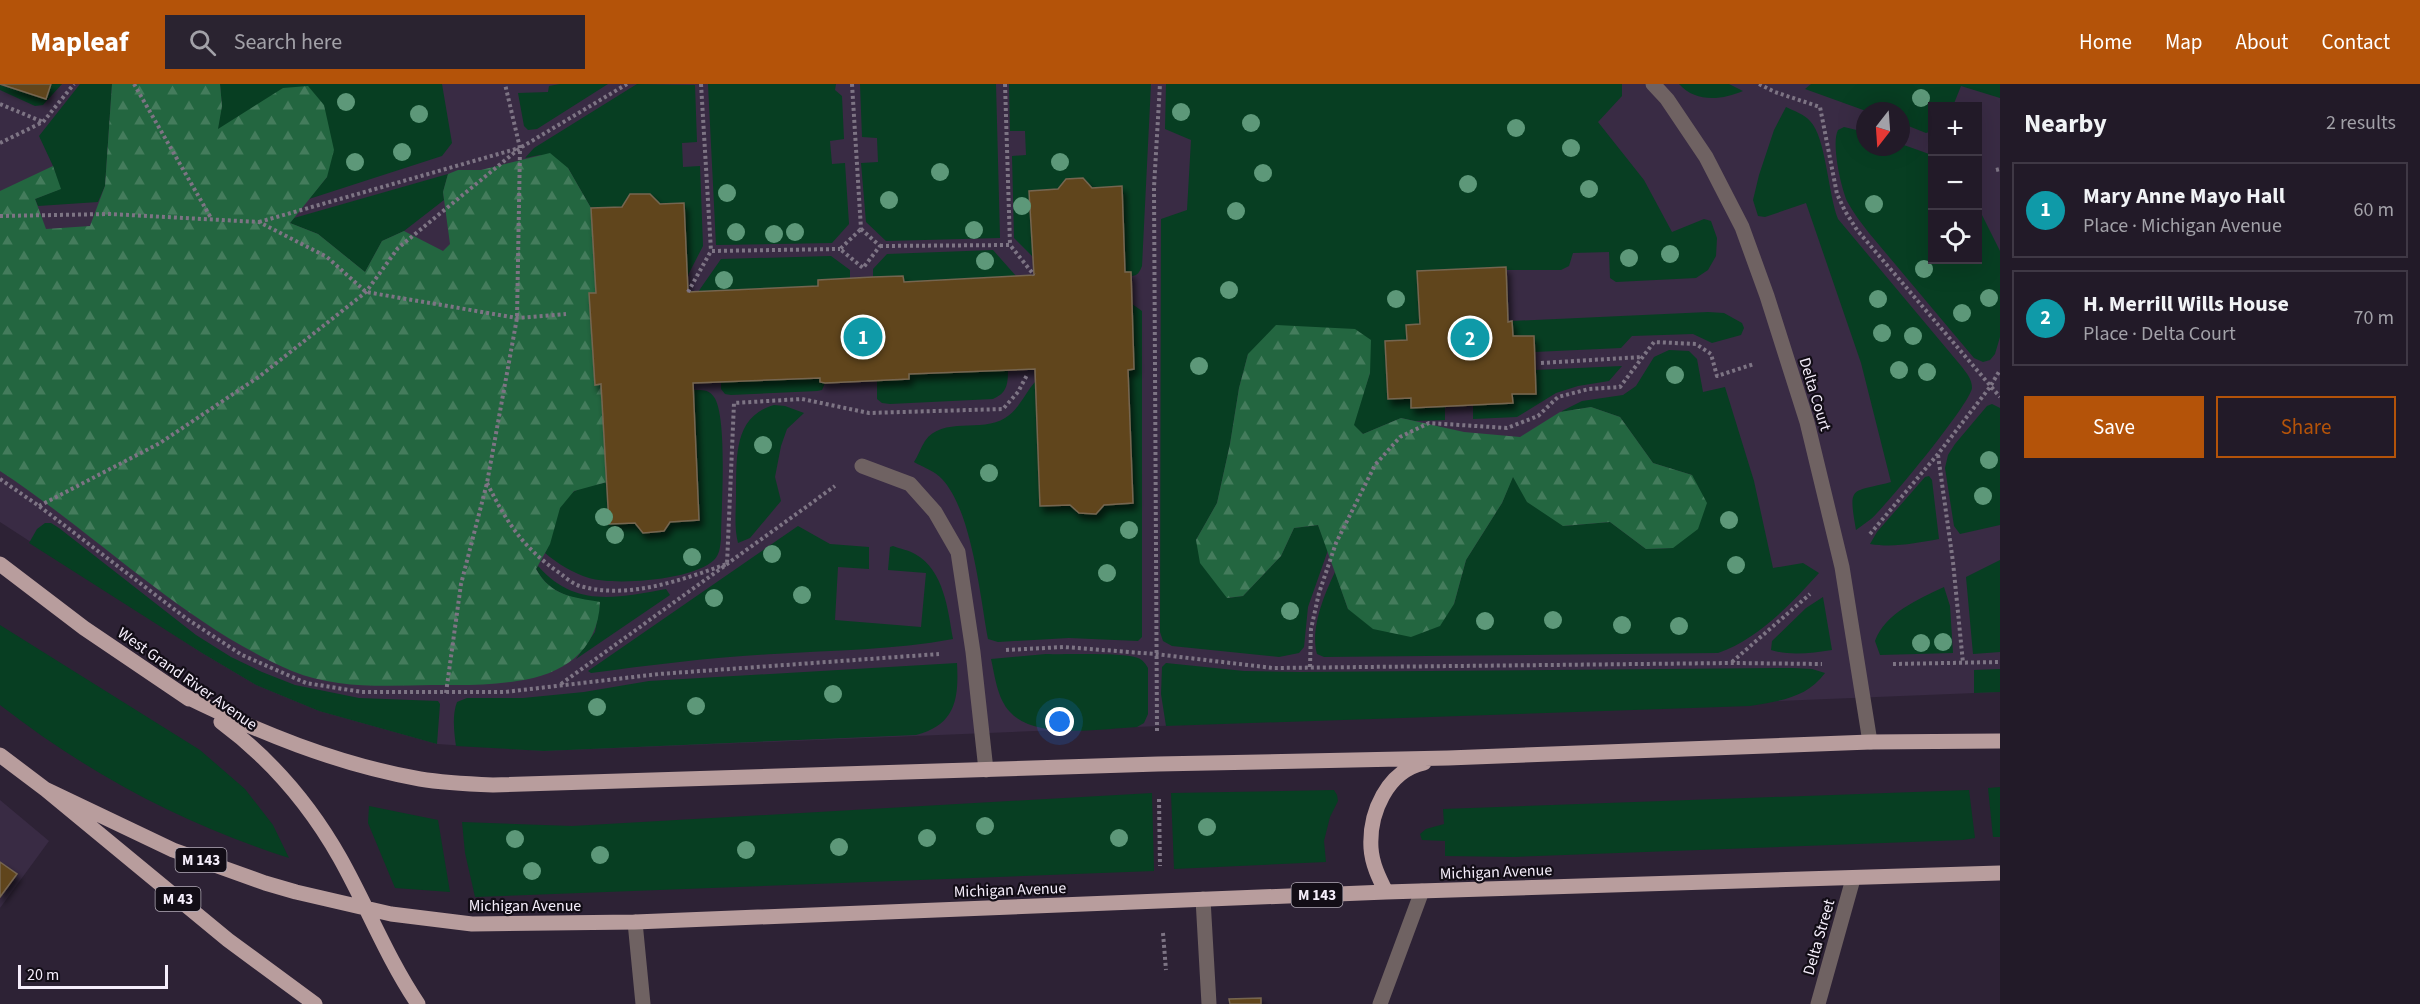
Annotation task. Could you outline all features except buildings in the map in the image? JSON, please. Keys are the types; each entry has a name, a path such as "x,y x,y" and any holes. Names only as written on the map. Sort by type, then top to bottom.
{"main road":[{"name":"West Grand River Avenue","path":"0,564 84,628 247,741 286,781 327,837 418,1004"},
{"path":"183,695 245,726 318,753 403,775 446,782 540,784 1158,764 1448,758 1870,742 2000,741"},
{"name":"M 43","path":"0,755 45,789 228,940 315,1004"},
{"path":"1386,892 1376,872 1371,849 1371,827 1378,804 1388,787 1402,772 1414,765 1448,758"},
{"name":"Michigan Avenue","path":"45,789 173,850 296,892 366,909 416,918 472,924 635,922 1386,892 2000,873"}],"street":[{"name":"Delta Court","path":"1653,84 1667,99 1706,157 1742,227 1786,353 1807,422 1842,567 1870,742"},
{"path":"862,466 910,484 934,512 958,552 973,652 986,770"},
{"name":"Delta Street","path":"1818,1004 1853,879"},
{"path":"1380,1004 1422,891"},
{"path":"1203,899 1209,1004"},
{"path":"635,922 644,1004"}],"path":[{"path":"0,143 43,122 74,84"},
{"path":"134,84 211,218"},
{"path":"447,693 461,584 487,483 517,318 520,148 505,84"},
{"path":"39,506 160,443 260,376 366,292 398,248 520,148 627,84"},
{"path":"688,292 711,251 701,84"},
{"path":"852,84 861,229 880,246 1010,245"},
{"path":"1005,84 1010,245 1034,275"},
{"path":"1160,84 1155,188 1155,654 1161,901 1166,970"},
{"path":"1760,84 1776,93 1820,107 1837,194 1845,211 1857,230 2000,397"},
{"path":"0,104 43,122"},
{"path":"0,216 110,214 259,222 520,148"},
{"path":"259,222 327,257 366,292 517,318 566,314"},
{"path":"840,249 861,229"},
{"path":"711,251 840,249 863,268 880,246"},
{"path":"1310,667 1311,629 1319,593 1336,543 1375,465 1400,437 1429,423 1507,428 1538,416 1558,397 1588,389 1620,387 1654,342 1696,344 1711,354 1717,376 1786,353"},
{"path":"1541,363 1643,357"},
{"path":"1990,387 2000,370"},
{"path":"727,564 734,403 802,399 869,413 1003,409 1018,392 1027,375"},
{"path":"1938,454 1953,562 1963,663"},
{"path":"559,685 862,466"},
{"path":"487,483 505,519 537,558 578,586 617,591 675,582 727,564"}],"shaded area":[{"path":"0,84 2000,84 2000,692 544,751 437,744 319,711 256,685 202,653 0,522"},
{"path":"0,800 49,841 0,908"}],"green space":[{"path":"51,84 62,84 43,105 35,106 0,90 0,85 46,99"},
{"path":"80,84 112,84 105,186 98,202 38,206 35,199 60,189 53,166 39,136"},
{"path":"112,84 220,84 222,106 218,129 283,88 308,86 324,105 334,150 327,177 290,223 318,234 365,272 382,241 404,231 443,251 450,244 443,192 448,174 458,170 481,170 550,153 568,168 591,208 596,293 589,293 595,384 601,384 607,482 574,491 560,508 550,544 536,569 548,585 555,590 563,594 600,602 593,635 575,658 549,673 495,684 360,685 309,677 252,652 214,629 0,471 0,191 53,166 61,189 35,199 46,229 90,226 105,186"},
{"path":"220,84 442,84 452,143 442,156 309,199 327,177 217,130 222,106"},
{"path":"608,84 537,129 528,130 524,126 518,93 548,92 549,86"},
{"path":"637,84 695,85 697,142 682,143 683,167 700,166 703,246 687,277 683,203 660,204 631,194 622,207 591,208 568,168 540,155 525,158 534,148"},
{"path":"708,84 836,84 835,90 842,96 844,139 830,141 832,164 845,163 849,224 832,243 716,245"},
{"path":"860,84 996,84 1000,238 886,241 866,222 861,163 878,162 877,138 862,137"},
{"path":"1009,84 1151,84 1142,266 1137,274 1131,276 1131,272 1125,272 1121,186 1092,188 1083,178 1066,179 1058,189 1029,191 1033,257 1014,238 1012,156 1026,155 1025,131 1010,131"},
{"path":"1166,84 1622,84 1622,96 1598,122 1644,180 1672,232 1704,219 1711,221 1717,238 1716,256 1708,270 1696,278 1616,282 1610,278 1609,252 1573,253 1569,266 1561,270 1506,270 1505,267 1417,271 1420,324 1407,340 1385,341 1388,399 1411,398 1445,406 1445,420 1415,421 1401,418 1363,434 1353,425 1370,373 1248,354 1239,388 1217,503 1196,540 1228,598 1243,596 1281,556 1294,528 1318,525 1328,550 1308,607 1304,647 1299,653 1279,657 1172,646 1163,641 1160,632 1161,219 1187,210 1191,140 1165,129"},
{"path":"1679,84 1729,84 1743,91 1710,98 1693,94"},
{"path":"1811,84 2000,84 2000,98 1961,86 1955,102 1928,102 1928,132 1926,133 1910,127 1910,102 1856,102 1856,107 1805,89"},
{"path":"1786,107 1805,116 1815,129 1820,140 1838,219 1962,367 1972,385 1968,398 1927,454 1880,510 1856,530 1852,505 1855,493 1891,482 1861,363 1806,203 1765,217 1758,216 1753,200 1774,130"},
{"path":"1844,127 1856,130 1856,156 1910,156 1910,147 1928,154 1928,264 1982,264 1982,215 2000,251 2000,337 1995,354 1990,360 1983,362 1974,358 1869,233 1852,209 1842,186 1836,154 1838,130"},
{"path":"448,174 443,192 444,200 404,231 382,241 365,272 318,234 290,223 294,218"},
{"path":"993,250 1016,276 904,282 903,276 873,277 873,269 887,254"},
{"path":"831,256 850,270 850,279 818,280 818,286 698,292 721,259"},
{"path":"1132,304 1142,311 1142,637 1138,641 1069,638 998,642 988,639 978,578 961,511 942,479 914,462 932,433 952,427 996,422 1005,418 1018,406 1035,382 1040,506 1070,505 1079,513 1096,514 1128,370 1134,369"},
{"path":"1724,313 1742,323 1744,328 1741,335 1712,343 1693,334 1632,336 1621,348 1534,352 1534,336 1513,336 1512,321"},
{"path":"1276,325 1355,329 1371,340 1370,373 1354,425 1363,434 1401,418 1464,432 1520,437 1560,412 1591,407 1620,417 1653,463 1692,475 1707,503 1698,529 1673,548 1646,549 1610,522 1563,526 1527,502 1513,477 1502,503 1466,560 1454,604 1440,626 1411,637 1373,629 1348,609 1318,525 1294,528 1281,556 1243,596 1227,598 1200,563 1196,540 1217,503 1239,388 1248,354"},
{"path":"1669,350 1689,351 1697,359 1703,392 1725,387 1754,481 1773,568 1803,563 1819,573 1773,619 1747,639 1718,653 1324,657 1317,654 1315,634 1317,623 1335,572 1348,609 1454,604 1466,560 1502,503 1513,476 1563,526 1610,522 1646,549 1673,548 1692,475 1653,463 1620,417 1591,407 1560,412 1582,401 1623,395 1636,386 1654,357"},
{"path":"1622,366 1609,381 1578,386 1556,393 1517,417 1473,419 1473,405 1512,403 1512,394 1535,394 1535,370"},
{"path":"1008,370 1006,388 993,399 890,404 882,403 877,399 877,380 909,379 909,374"},
{"path":"820,378 820,382 825,383 822,390 817,391 731,395 725,394 721,389 721,382"},
{"path":"693,390 705,390 712,394 721,424 723,465 721,539 719,553 714,560 704,567 673,577 617,581 583,576 566,568 545,553 559,511 568,496 582,488 607,482 609,524 635,523 643,533 663,531 670,522 699,520"},
{"path":"1992,404 2000,408 2000,525 1960,534 1954,526 1945,468 1948,455 1987,406"},
{"path":"774,405 785,406 804,413 787,429 781,446 775,477 781,501 750,538 738,543 736,468 740,442 750,419 760,411"},
{"path":"1929,476 1932,480 1939,539 1896,545 1870,544 1877,532 1925,477"},
{"path":"45,523 51,523 59,528 196,635 231,657 262,672 295,685 359,698 438,701 440,704 437,744 319,711 256,685 29,543 37,529"},
{"path":"798,526 830,544 869,547 869,569 838,567 835,620 921,627 926,573 888,570 890,547 893,546 915,554 932,570 943,592 953,639 886,648 728,657 591,673 588,671"},
{"path":"2000,560 2000,652 1973,654 1966,577"},
{"path":"538,566 567,589 582,594 613,597 666,589 670,595 576,659 595,632 600,603 571,597 555,590 542,578 536,569"},
{"path":"1944,587 1950,606 1953,653 1880,655 1875,641 1886,622 1904,608"},
{"path":"1823,597 1832,650 1793,653 1771,650 1772,641 1806,608"},
{"path":"0,625 200,750 245,789 273,825 289,858 211,829 137,794 68,753 0,705"},
{"path":"1046,654 1119,655 1141,660 1148,668 1148,714 1144,723 1137,727 1069,731 1052,730 1021,721 1010,712 1002,700 991,659"},
{"path":"957,663 955,699 947,718 929,731 916,735 544,751 456,746 455,707 457,702 467,698 523,698 584,692 649,681"},
{"path":"1166,663 1244,671 1301,672 1792,668 1812,669 1825,673 1810,688 1792,697 1750,706 1166,726 1161,694 1162,667"},
{"path":"2000,669 2000,692 1974,693 1974,670"},
{"path":"2000,787 2000,837 1993,837 1988,788"},
{"path":"1334,790 1338,801 1330,817 1324,841 1326,862 1174,869 1171,793"},
{"path":"1969,790 1975,838 1963,840 1514,857 1445,856 1445,841 1422,840 1420,834 1426,829 1444,824 1443,809"},
{"path":"1152,793 1154,871 475,897 465,853 462,822 572,826"},
{"path":"369,806 438,820 450,892 395,888 368,823"}],"place":[{"name":"Mary Anne Mayo Hall","path":"863,337"},
{"name":"H. Merrill Wills House","path":"1470,338"}]}
